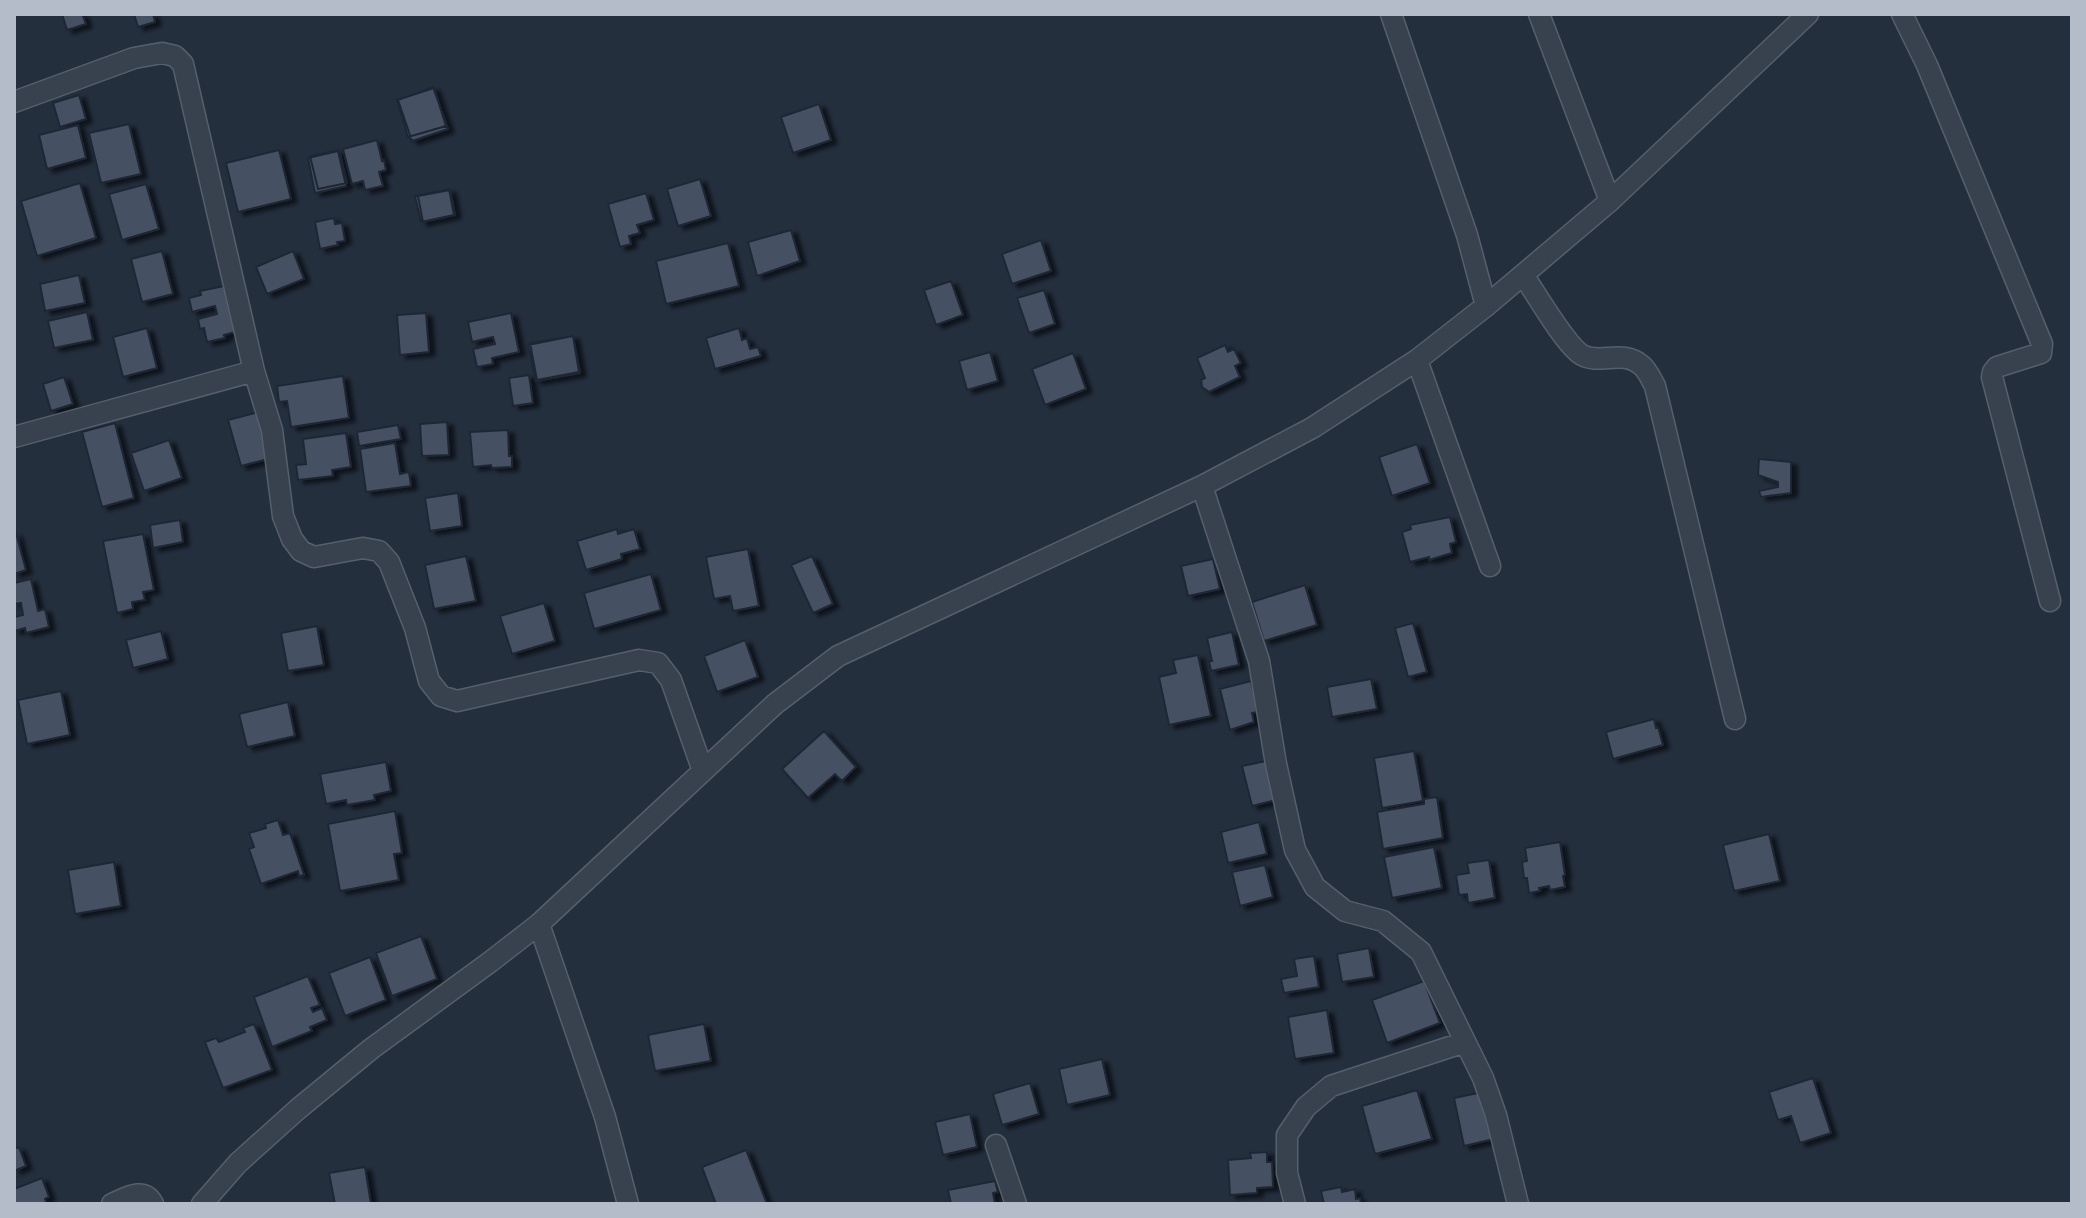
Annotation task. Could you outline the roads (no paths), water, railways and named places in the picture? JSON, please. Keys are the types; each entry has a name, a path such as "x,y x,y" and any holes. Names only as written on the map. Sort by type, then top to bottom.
{"street":[{"path":"1391,14 1467,235 1486,306"},
{"path":"1539,14 1610,201"},
{"path":"202,1204 238,1163 298,1109 371,1049 539,924 775,704 838,656 1202,486 1312,428 1417,360 1610,201 1808,14"},
{"path":"1902,14 1927,65 2042,344 2041,353 1997,367 1992,377 2050,601"},
{"path":"14,102 134,58 162,53 175,56 183,64 254,371 272,430 283,516 292,539 301,551 314,557 363,548 379,551 389,562 415,628 429,681 441,696 457,701 639,660 658,663 671,680 703,771"},
{"path":"1523,275 1567,341 1581,354 1593,359 1623,356 1641,365 1655,386 1735,719"},
{"path":"1417,360 1490,566"},
{"path":"14,437 254,371"},
{"path":"1202,486 1259,661 1276,764 1295,850 1315,887 1345,911 1383,921 1421,952 1483,1078 1496,1115 1518,1204"},
{"path":"539,924 605,1117 628,1204"},
{"path":"1295,1204 1287,1173 1287,1135 1306,1107 1331,1086 1465,1042"},
{"path":"996,1145 1016,1204"},
{"path":"112,1204 143,1194 153,1204"}]}
